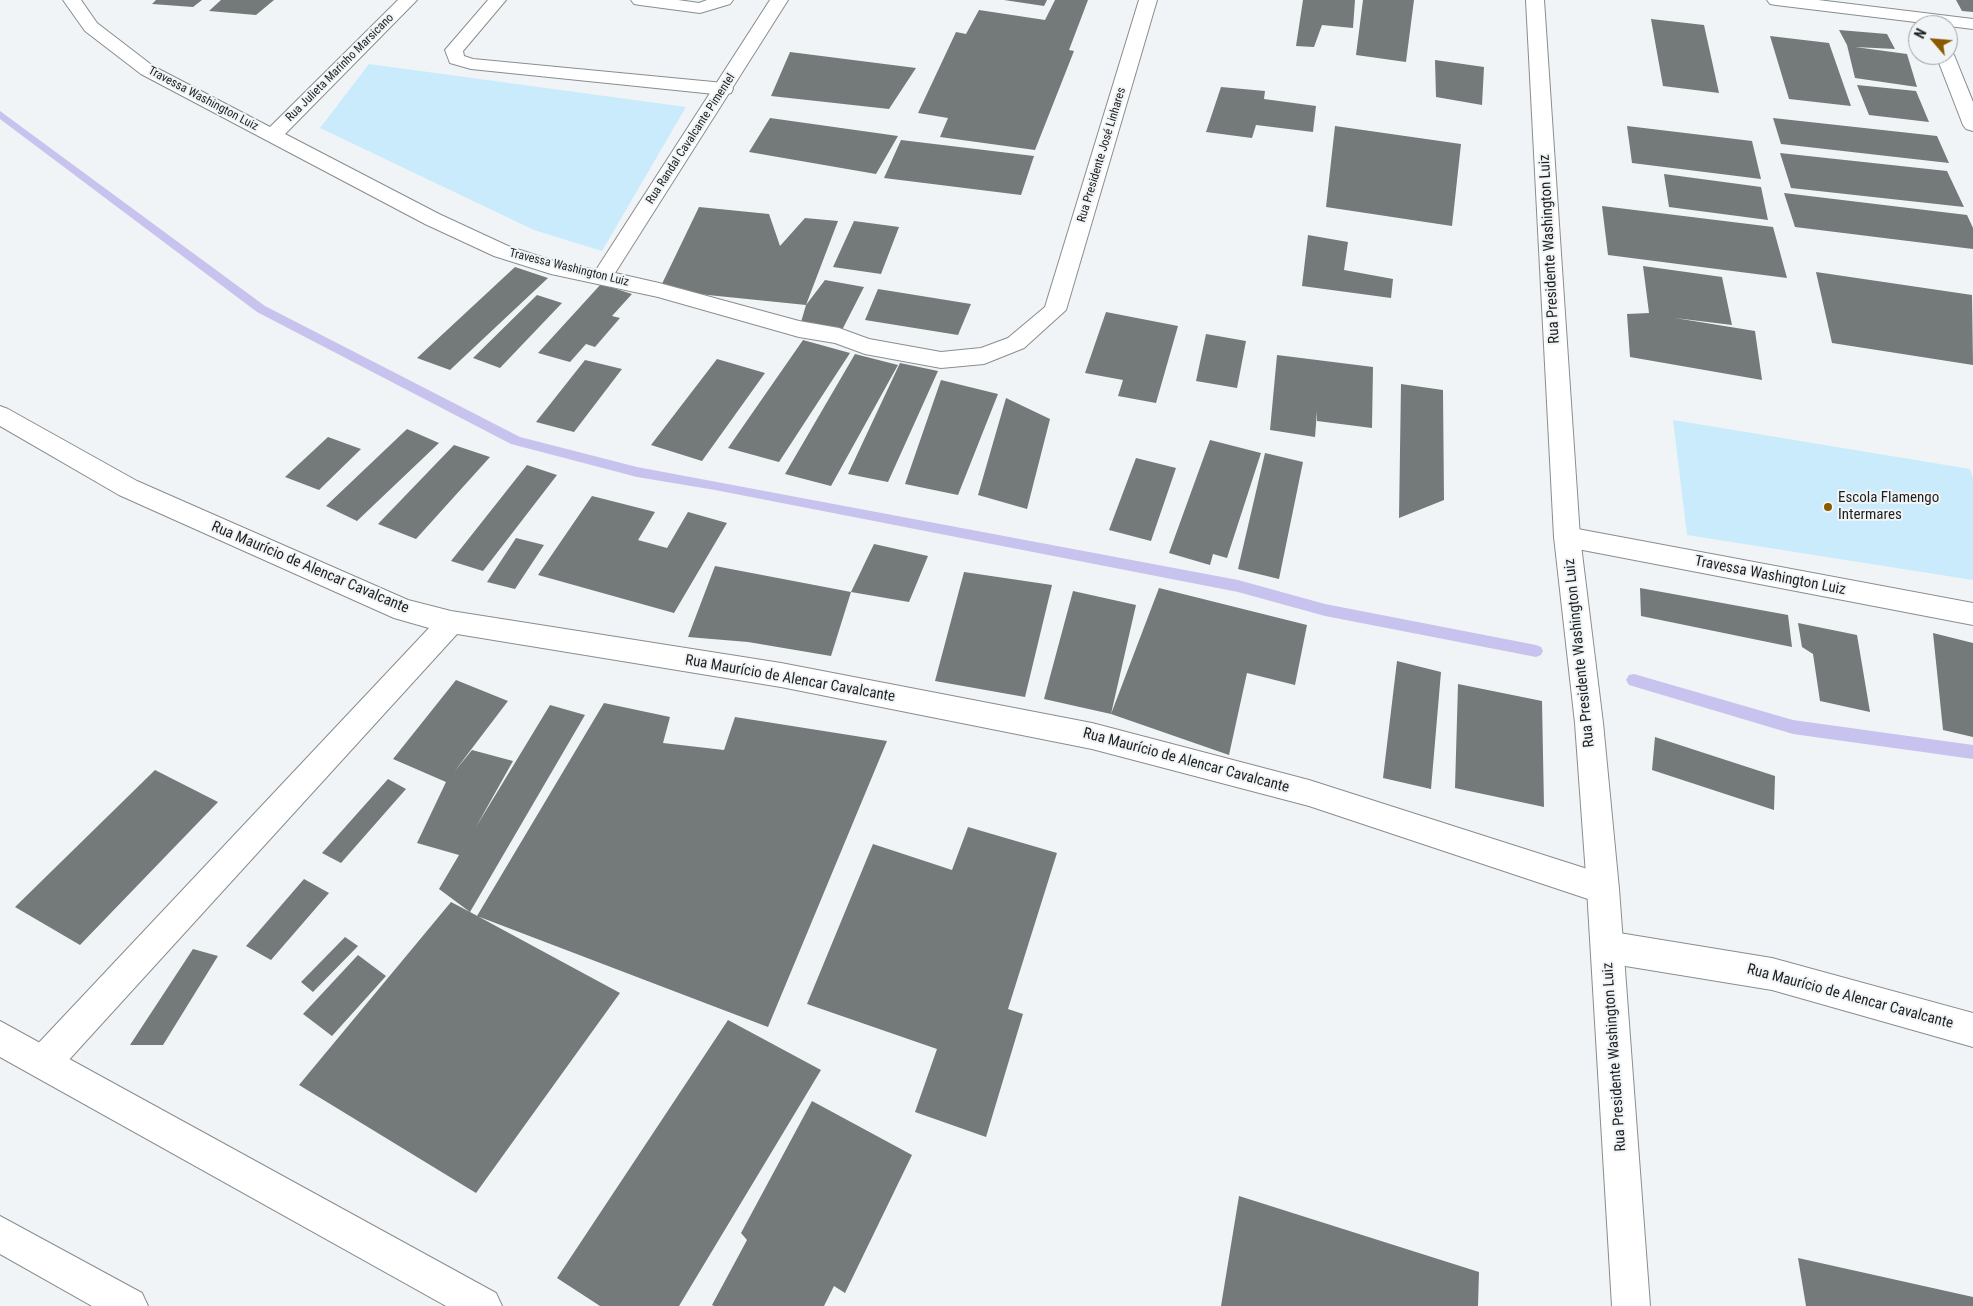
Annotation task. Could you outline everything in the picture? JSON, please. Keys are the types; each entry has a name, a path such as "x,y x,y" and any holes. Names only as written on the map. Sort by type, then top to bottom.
{"main road":[{"name":"Travessa Washington Luiz","path":"72,0 91,27 147,70 432,219 501,251 551,266 658,290 799,329 839,336 865,346 940,360 984,356 1016,343 1055,310"},
{"name":"Rua Julieta Marinho Marsicano","path":"272,136 408,0"},
{"path":"497,0 454,50 456,59 471,64 724,89"},
{"path":"640,0 700,8 724,0"},
{"name":"Rua Randal Cavalcante Pimentel","path":"601,278 724,89 779,0"},
{"name":"Rua Presidente José Linhares","path":"1055,310 1148,0"},
{"name":"Rua Presidente Washington Luiz","path":"1535,0 1567,537 1589,723 1603,889 1631,1306"},
{"path":"1776,0 1908,19"},
{"path":"1922,0 1929,15"},
{"path":"1958,23 1973,24"},
{"path":"1949,65 1973,125"},
{"name":"Rua Maurício de Alencar Cavalcante","path":"0,415 128,488 404,610 451,622 781,675 1092,736 1309,794 1603,889"},
{"name":"Travessa Washington Luiz","path":"1567,537 1973,614"},
{"path":"44,1062 451,622"},
{"name":"Rua Maurício de Alencar Cavalcante","path":"1607,947 1772,974 1973,1030"},
{"path":"0,1038 484,1306"},
{"path":"0,1234 129,1306"}],"shaded area":[{"path":"369,64 686,107 602,251 534,230 320,128"},
{"name":"Escola Flamengo Intermares","path":"1673,420 1970,469 1973,478 1973,580 1687,535"}],"building":[{"path":"156,0 202,0 193,7 152,4"},
{"path":"221,0 274,0 256,15 209,11"},
{"path":"1004,0 1047,0 1044,6"},
{"path":"1055,0 1088,0 1069,50 1074,51 1035,150 940,137 948,118 918,113 956,32 966,34 979,10 1045,20"},
{"path":"1303,0 1355,0 1353,28 1322,25 1314,47 1296,46"},
{"path":"1363,0 1414,0 1406,62 1356,55"},
{"path":"1956,0 1973,0 1973,12 1962,11"},
{"path":"1651,19 1704,25 1719,93 1663,86"},
{"path":"1839,30 1887,34 1895,49 1855,47 1907,54 1908,65 1910,65 1917,87 1855,78 1847,45"},
{"path":"1770,36 1829,43 1851,106 1789,99"},
{"path":"790,52 916,68 889,109 771,96"},
{"path":"1435,60 1484,67 1482,105 1436,97"},
{"path":"1857,85 1916,91 1929,122 1869,115"},
{"path":"1221,87 1265,91 1264,99 1316,106 1313,132 1256,125 1252,138 1206,132"},
{"path":"770,118 898,136 876,174 749,152"},
{"path":"1773,118 1937,136 1949,163 1781,144"},
{"path":"1335,126 1461,144 1452,226 1326,207"},
{"path":"1627,126 1752,141 1761,179 1632,163"},
{"path":"901,140 1034,156 1021,195 884,178"},
{"path":"1780,153 1947,171 1964,207 1791,188"},
{"path":"1664,174 1761,187 1768,220 1669,207"},
{"path":"1784,193 1967,215 1973,228 1973,249 1795,227"},
{"path":"1602,206 1773,227 1787,278 1608,255"},
{"path":"699,207 769,214 780,246 805,218 838,221 806,305 659,290"},
{"path":"854,221 899,227 881,274 833,267"},
{"path":"1308,235 1348,242 1344,270 1393,279 1391,298 1302,286"},
{"path":"1643,266 1722,277 1732,325 1675,318 1755,331 1762,380 1630,357 1627,314 1649,313"},
{"path":"515,267 548,278 450,370 417,358"},
{"path":"1816,272 1972,295 1973,365 1832,343"},
{"path":"825,280 864,287 839,336 799,329 806,305"},
{"path":"601,284 632,294 612,316 620,318 595,347 586,344 570,362 538,353"},
{"path":"878,289 971,304 958,335 865,320"},
{"path":"537,295 562,303 500,368 473,358"},
{"path":"1106,312 1178,326 1156,403 1118,396 1123,380 1085,373"},
{"path":"1206,334 1246,341 1237,388 1196,381"},
{"path":"803,340 850,353 779,462 728,448"},
{"path":"855,354 898,365 831,486 785,474"},
{"path":"1277,355 1373,367 1372,428 1317,421 1317,411 1315,437 1270,430"},
{"path":"717,359 765,373 702,461 651,445"},
{"path":"585,360 622,369 574,432 536,422"},
{"path":"900,363 938,371 888,482 848,474"},
{"path":"941,380 998,394 958,495 905,484"},
{"path":"1401,384 1443,390 1444,500 1399,518"},
{"path":"1006,398 1050,419 1027,509 978,495"},
{"path":"407,429 439,443 357,521 326,506"},
{"path":"328,437 361,449 319,490 285,477"},
{"path":"1210,440 1261,453 1227,558 1213,554 1210,565 1169,553"},
{"path":"454,445 490,457 416,539 378,524"},
{"path":"1265,453 1303,462 1279,579 1238,569"},
{"path":"1136,458 1176,468 1151,541 1109,530"},
{"path":"527,465 557,475 483,571 451,561"},
{"path":"592,496 655,512 638,540 667,548 688,512 727,523 674,613 538,575"},
{"path":"516,538 544,545 515,589 487,582"},
{"path":"874,544 928,556 909,602 851,592"},
{"path":"715,566 851,592 831,656 748,642 688,637"},
{"path":"964,572 1052,585 1025,697 935,681"},
{"path":"1159,588 1307,625 1295,685 1247,673 1229,755 1111,714"},
{"path":"1640,588 1788,615 1792,647 1641,616"},
{"path":"1073,591 1136,605 1111,714 1044,699"},
{"path":"1798,623 1857,635 1870,712 1820,701 1813,654 1802,647"},
{"path":"1933,633 1973,643 1973,737 1943,730"},
{"path":"1397,661 1441,672 1431,789 1383,778"},
{"path":"456,680 508,701 454,772 472,750 513,761 476,827 550,705 585,715 470,912 439,889 459,855 417,843 446,782 393,759"},
{"path":"1458,684 1542,701 1544,807 1455,788"},
{"path":"604,703 670,717 663,743 724,750 735,717 887,741 768,1027 477,916"},
{"path":"1655,737 1775,776 1774,810 1652,770"},
{"path":"155,770 218,802 80,945 15,907"},
{"path":"388,779 406,789 341,863 322,853"},
{"path":"968,827 1057,853 1008,1009 1023,1014 986,1137 915,1112 937,1049 807,1004 873,844 952,870"},
{"path":"304,879 329,893 271,960 246,946"},
{"path":"451,902 620,993 476,1193 299,1085"},
{"path":"345,937 358,946 313,992 301,982"},
{"path":"193,949 218,956 163,1045 130,1045"},
{"path":"358,955 386,976 332,1036 303,1014"},
{"path":"728,1020 821,1070 679,1306 600,1306 557,1278"},
{"path":"812,1101 912,1155 845,1293 834,1286 824,1306 714,1306 712,1305 747,1240 741,1233"},
{"path":"1239,1196 1479,1272 1478,1306 1221,1306"},
{"path":"1798,1258 1973,1297 1973,1306 1806,1306"}],"waterway":[{"path":"0,114 261,309 516,441 637,472 715,485 769,497 1238,586 1325,610 1536,651"},
{"path":"1634,680 1793,727 1973,752"}],"place":[{"name":"Escola Flamengo Intermares","path":"1828,507"}]}
